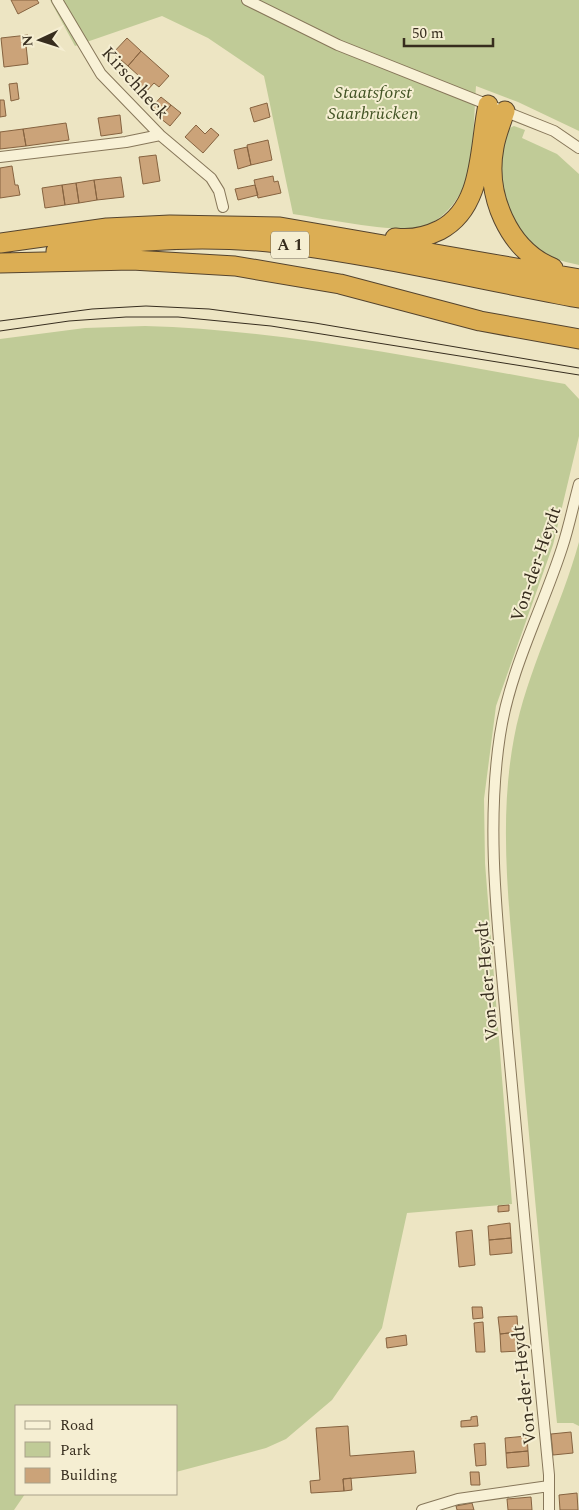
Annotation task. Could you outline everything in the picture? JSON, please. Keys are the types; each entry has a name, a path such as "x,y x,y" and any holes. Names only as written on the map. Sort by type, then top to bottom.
{"highway":[{"path":"332,235 416,238 449,225 459,215 472,194 497,108"},
{"path":"497,108 493,148 497,197 511,236 531,258 579,279"},
{"name":"A 1","path":"0,243 99,229 170,225 280,227 579,279"},
{"name":"A 1","path":"0,262 74,249 132,242 268,243 331,252 578,298"},
{"path":"0,262 132,260 235,266 340,284 480,321 579,339"}],"street":[{"name":"Kirschheck","path":"57,0 82,46 101,74 160,134 210,178 219,191 223,207"},
{"path":"247,0 338,45 554,131 579,148"},
{"name":"Kirschheck","path":"0,157 126,142 160,134"},
{"name":"Von-der-Heydt","path":"549,1510 549,1486 502,972 494,868 493,816 496,768 506,706 526,645 562,548 579,484"},
{"path":"422,1510 458,1499 549,1486"}],"green space":[{"name":"Staatsforst Saarbrücken","path":"50,0 579,0 579,131 518,102 476,86 473,141 469,169 461,192 440,218 422,227 411,229 359,225 293,214 264,76 208,38 162,16 75,46"},
{"path":"514,126 525,130 522,138 557,154 579,174 579,265 542,253 529,245 512,219 504,196 501,160 505,135"},
{"path":"145,326 251,333 409,356 565,384 579,399 579,436 553,545 496,706 484,799 485,863 512,1204 407,1213 382,1328 332,1400 286,1439 266,1448 178,1471 178,1405 15,1405 15,1495 24,1495 14,1510 0,1510 0,339 85,328"},
{"path":"579,542 579,1426 573,1423 557,1423 512,943 507,874 506,806 514,738 520,713 527,688 572,567"}],"building":[{"path":"11,0 37,0 39,3 18,14"},
{"path":"28,35 30,45 26,45 28,64 4,67 1,38"},
{"path":"127,38 141,51 128,66 113,53"},
{"path":"141,51 169,76 159,87 154,83 144,94 132,83 139,76 128,66"},
{"path":"17,83 19,99 11,101 9,84"},
{"path":"161,97 171,105 160,118 150,109"},
{"path":"0,100 4,100 6,116 0,117"},
{"path":"267,103 270,117 254,122 250,108"},
{"path":"171,105 181,113 170,126 160,118"},
{"path":"120,115 122,133 101,136 98,118"},
{"path":"66,123 69,140 26,146 23,129"},
{"path":"196,125 205,134 211,128 219,135 203,153 185,137"},
{"path":"23,129 26,146 0,149 0,132"},
{"path":"268,140 272,160 251,165 247,145"},
{"path":"247,147 251,165 238,169 234,150"},
{"path":"156,155 160,181 143,184 139,157"},
{"path":"12,166 15,185 18,185 20,195 0,198 0,168"},
{"path":"273,176 274,182 278,181 281,193 258,198 254,180"},
{"path":"121,177 124,197 97,200 94,180"},
{"path":"94,180 97,200 79,203 76,183"},
{"path":"76,183 79,203 65,205 62,185"},
{"path":"62,185 65,205 45,208 42,188"},
{"path":"255,185 258,195 238,200 235,189"},
{"path":"509,1205 509,1211 498,1212 498,1206"},
{"path":"510,1223 511,1238 489,1240 488,1226"},
{"path":"472,1230 475,1265 459,1267 456,1232"},
{"path":"511,1238 512,1253 490,1255 489,1240"},
{"path":"472,1307 482,1307 483,1318 473,1319"},
{"path":"517,1316 518,1332 500,1334 498,1317"},
{"path":"483,1322 485,1352 476,1352 474,1323"},
{"path":"518,1332 519,1351 501,1352 500,1334"},
{"path":"406,1335 407,1345 387,1348 386,1338"},
{"path":"477,1416 478,1426 461,1427 461,1421 471,1420 471,1417"},
{"path":"348,1426 350,1456 414,1451 416,1473 343,1479 344,1491 311,1493 310,1481 320,1480 316,1428"},
{"path":"571,1432 573,1453 553,1455 551,1434"},
{"path":"527,1436 528,1451 506,1453 505,1438"},
{"path":"485,1443 486,1465 476,1466 474,1444"},
{"path":"528,1451 529,1466 507,1468 506,1453"},
{"path":"470,1472 479,1472 480,1485 471,1485"},
{"path":"351,1478 352,1490 344,1491 343,1479"},
{"path":"577,1493 578,1510 560,1510 559,1495"},
{"path":"531,1497 532,1510 508,1510 507,1499"},
{"path":"472,1503 474,1510 457,1510 456,1506"}],"tram line":[{"path":"0,321 92,309 146,306 209,309 315,323 579,368"},
{"path":"0,331 69,321 126,317 178,317 271,326 579,375"}]}
